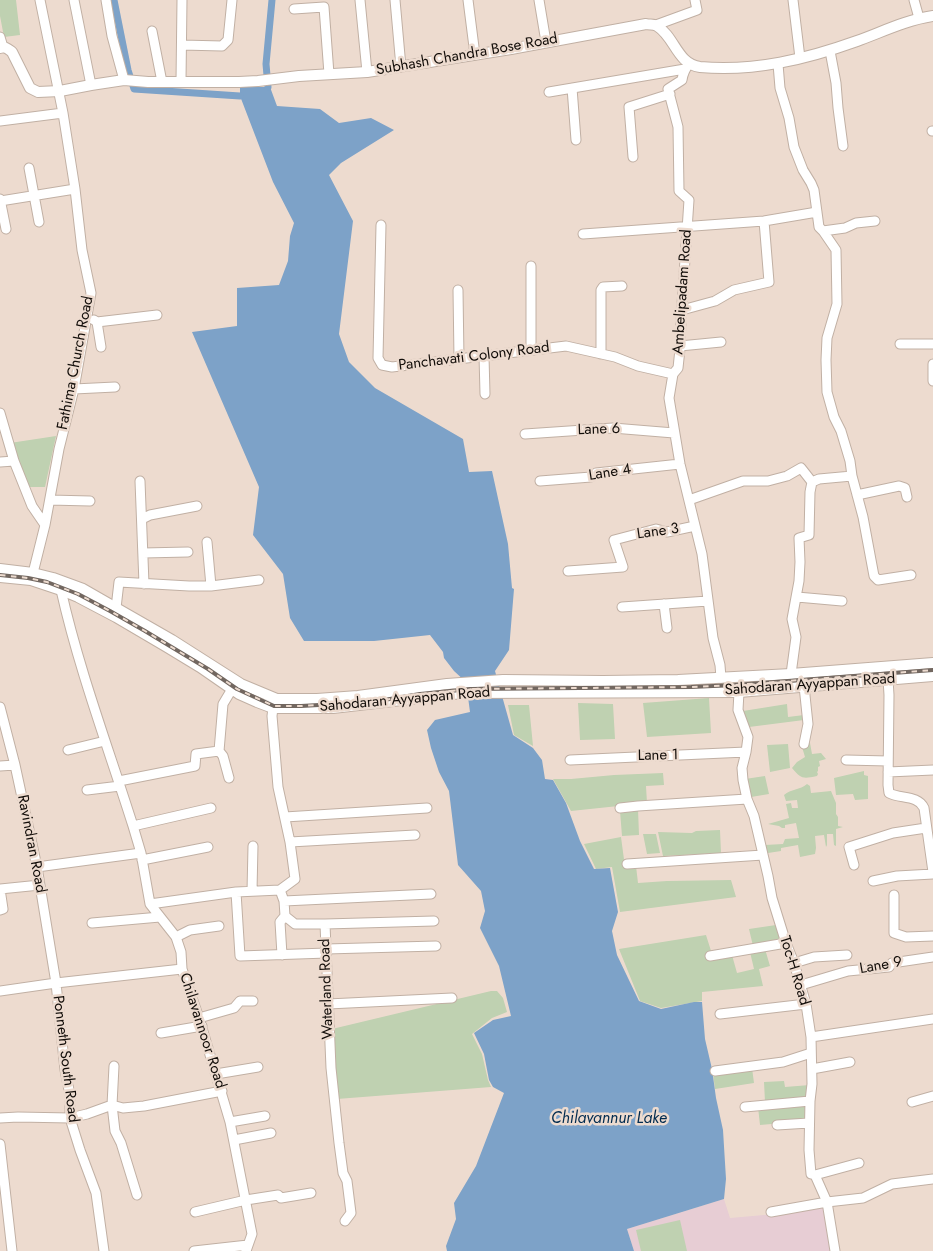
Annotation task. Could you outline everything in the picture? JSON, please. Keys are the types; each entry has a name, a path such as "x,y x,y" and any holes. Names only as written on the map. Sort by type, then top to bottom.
{"main road":[{"path":"656,25 665,33 687,66 728,68 778,64 830,51 919,18 933,16"},
{"name":"Subhash Chandra Bose Road","path":"1,44 12,52 30,88 38,92 60,91 124,80 148,82 258,81 367,72 475,55 646,24 656,25"},
{"name":"Sahodaran Ayyappan Road","path":"0,569 32,577 78,598 136,629 232,689 273,708 333,708 462,693 738,692 933,676"},
{"name":"Sahodaran Ayyappan Road","path":"0,577 53,578 83,589 172,640 241,684 277,699 358,696 466,682 721,678 933,663"},
{"path":"671,680 671,692"}],"street":[{"name":"Fathima Church Road","path":"32,577 46,525 59,450 74,389 91,293 82,250 60,91 40,0"},
{"path":"74,0 91,85"},
{"path":"106,0 112,36 124,80"},
{"path":"181,81 182,0"},
{"path":"182,45 222,46 228,40 232,0"},
{"path":"360,0 367,72"},
{"path":"396,0 401,67"},
{"path":"468,0 475,55"},
{"path":"539,0 546,42"},
{"path":"656,25 697,10 695,0"},
{"path":"793,0 800,58"},
{"path":"914,0 919,18"},
{"path":"294,9 324,7 329,74"},
{"path":"152,31 162,82"},
{"path":"830,51 836,83 843,146"},
{"path":"778,64 780,88 789,118 794,147 803,170 814,190 820,227 836,250 837,304 827,338 827,392 850,461 874,576 878,580 911,575"},
{"path":"549,92 687,66"},
{"path":"633,157 629,107 670,94 668,89 682,80 687,66"},
{"path":"572,88 576,140"},
{"name":"Ambelipadam Road","path":"670,94 678,127 679,191 689,200 678,368 673,374 669,396 680,464 702,554 713,638 720,665 721,678"},
{"path":"0,121 63,113"},
{"path":"29,168 39,222"},
{"path":"6,229 0,200 75,189"},
{"path":"583,234 764,221 817,212"},
{"path":"682,310 716,302 734,290 769,282 764,221"},
{"path":"823,231 845,228 856,223 875,221"},
{"name":"Panchavati Colony Road","path":"382,225 378,358 382,365 392,367 566,346 615,357 638,366 673,374"},
{"path":"531,266 531,349"},
{"path":"602,354 601,290 603,287 622,286"},
{"path":"458,290 459,359"},
{"path":"88,312 97,322 100,347"},
{"path":"97,322 157,315"},
{"path":"680,346 721,342"},
{"path":"900,344 933,344"},
{"path":"484,356 484,394"},
{"path":"933,364 933,381"},
{"path":"74,389 115,388"},
{"path":"0,414 14,461 32,506 46,525"},
{"name":"Lane 6","path":"525,434 613,428 674,433"},
{"path":"0,462 14,461"},
{"name":"Lane 4","path":"540,481 591,477 596,473 680,464"},
{"path":"689,500 743,481 768,481 787,476 801,468 812,482 809,535 799,538 800,562 797,597 792,619 796,637 792,674"},
{"path":"812,482 819,479 852,476"},
{"path":"140,481 144,584"},
{"path":"857,494 899,486 905,488 907,497"},
{"path":"50,500 90,502"},
{"path":"142,519 197,506"},
{"name":"Lane 3","path":"568,571 623,567 614,540 656,529 667,532 695,526"},
{"path":"207,542 211,586"},
{"path":"143,554 188,552"},
{"path":"116,608 119,582 211,586 259,580"},
{"name":"Chilavannoor Road","path":"61,590 72,634 133,826 150,904 176,937 182,952 182,969 222,1091 234,1140 252,1234 247,1248"},
{"path":"797,597 842,601"},
{"path":"622,607 708,601"},
{"path":"664,604 667,628"},
{"path":"873,881 933,869 929,832 922,803 889,793 888,679"},
{"path":"804,686 808,724 804,744"},
{"path":"229,778 223,756 219,751 223,704 232,689"},
{"name":"Toc-H Road","path":"738,692 738,710 748,737 742,768 743,780 754,816 772,898 806,1004 811,1037 812,1069 808,1150 811,1174 815,1175 827,1202 835,1251"},
{"name":"Ravindran Road","path":"0,707 15,765 37,867 56,983"},
{"path":"150,904 236,892 280,890 295,879 290,842 278,787 272,716 273,708"},
{"path":"68,750 105,741"},
{"path":"87,790 195,766 196,754 219,751"},
{"name":"Lane 1","path":"570,760 746,752"},
{"path":"846,760 888,761"},
{"path":"0,766 15,765"},
{"path":"888,772 933,770"},
{"path":"620,808 748,799"},
{"path":"133,826 211,808"},
{"path":"285,817 427,808"},
{"path":"854,865 849,847 893,833 929,832"},
{"path":"290,842 415,835"},
{"path":"252,891 253,846"},
{"path":"37,867 141,857 208,847"},
{"path":"626,864 763,855"},
{"path":"0,910 3,910 0,889 40,885"},
{"path":"280,890 284,901 285,916 280,922 282,955"},
{"path":"236,892 240,956 436,946"},
{"path":"284,901 431,894"},
{"path":"894,895 894,933 906,937 933,936"},
{"name":"Waterland Road","path":"285,916 296,924 325,924 331,1068 335,1112 343,1172 347,1181 350,1213 345,1221"},
{"path":"92,923 160,917"},
{"path":"325,924 434,922"},
{"path":"176,937 190,930 219,926"},
{"path":"710,956 786,942"},
{"path":"794,963 814,957 847,955"},
{"name":"Lane 9","path":"801,985 848,971 889,967 892,963 933,958"},
{"path":"0,991 182,969"},
{"name":"Ponneth South Road","path":"56,983 64,1060 70,1095 70,1118 96,1193 104,1251"},
{"path":"328,1004 452,998"},
{"path":"161,1033 200,1022 234,1008 240,1001 253,1001"},
{"path":"720,1014 806,1004"},
{"path":"811,1037 933,1019"},
{"path":"715,1071 783,1062 811,1053"},
{"path":"812,1069 850,1062"},
{"path":"114,1066 112,1106 115,1130 137,1195"},
{"path":"216,1074 258,1067"},
{"path":"0,1118 70,1118 112,1106 123,1108 144,1106 222,1091"},
{"path":"912,1102 933,1096"},
{"path":"745,1107 810,1101"},
{"path":"230,1122 265,1116"},
{"path":"777,1125 809,1123"},
{"path":"234,1140 271,1133"},
{"path":"0,1144 3,1202 12,1251"},
{"path":"815,1175 859,1163"},
{"path":"771,1212 863,1198 892,1184 933,1179"},
{"path":"194,1212 246,1200 278,1196 281,1198 311,1193"},
{"path":"194,1251 247,1248"}],"shaded area":[{"path":"724,1199 730,1218 764,1215 823,1205 832,1251 634,1251 627,1229"}],"green space":[{"path":"0,0 16,0 20,35 4,37 0,16"},
{"path":"56,436 45,487 26,487 10,443"},
{"path":"709,698 711,733 647,737 643,703"},
{"path":"578,703 613,704 615,739 580,740"},
{"path":"787,704 788,717 804,715 804,720 749,727 743,711"},
{"path":"508,705 529,705 533,746 514,735"},
{"path":"810,743 812,754 821,753 826,759 819,761 820,766 818,767 817,776 808,778 798,774 792,768 805,757 802,747"},
{"path":"788,744 790,768 770,772 767,745"},
{"path":"864,771 864,775 868,776 868,799 855,800 853,794 836,795 834,778"},
{"path":"663,773 664,785 646,786 647,803 571,811 553,779 571,779"},
{"path":"765,776 769,794 751,797 745,779"},
{"path":"807,784 810,786 811,793 831,791 836,803 838,826 843,827 836,829 836,846 834,845 833,834 827,834 826,847 824,835 815,836 815,854 800,857 798,845 768,853 765,845 783,844 785,839 799,838 796,823 785,825 785,828 768,824 789,818 786,804 791,803 792,808 798,808 797,800 786,801 784,795"},
{"path":"638,809 639,835 622,836 620,811"},
{"path":"720,830 721,853 663,856 658,832 692,833 696,831"},
{"path":"643,834 656,834 660,853 647,854"},
{"path":"621,837 625,867 636,866 638,883 731,880 736,897 620,912 612,867 596,869 584,844"},
{"path":"776,925 781,938 780,941 753,946 749,929"},
{"path":"706,935 712,954 732,955 737,973 754,969 750,952 765,949 770,966 759,969 763,986 702,992 702,1001 661,1008 640,1001 619,949"},
{"path":"497,991 503,998 507,1012 492,1018 472,1034 482,1054 491,1087 337,1099 332,1029"},
{"path":"752,1068 754,1083 715,1089 713,1073"},
{"path":"784,1081 785,1087 810,1085 808,1099 765,1102 764,1082"},
{"path":"807,1103 806,1121 760,1125 758,1107"},
{"path":"680,1220 687,1251 641,1251 636,1230"}],"water":[{"name":"Chilavannur Lake","path":"240,87 270,87 277,106 320,109 339,123 371,118 394,130 341,163 329,175 353,221 339,334 349,362 375,388 463,439 469,472 492,471 508,544 512,588 514,589 509,650 495,671 513,735 533,748 542,760 545,779 553,780 566,803 580,841 594,869 610,868 618,912 612,931 617,955 639,1001 661,1009 702,1002 705,1039 723,1130 726,1179 724,1199 627,1229 634,1251 447,1251 446,1246 456,1219 454,1203 476,1166 504,1093 493,1087 489,1080 484,1054 474,1033 493,1020 511,1016 499,966 480,928 485,911 481,891 458,865 449,791 439,772 427,730 435,720 470,712 466,682 444,658 443,652 430,635 374,641 304,641 290,618 283,574 253,535 259,487 192,332 237,326 237,288 279,285 288,261 290,236 294,223 273,182 240,96"}],"waterway":[{"path":"114,0 128,70 134,89 240,96"},
{"path":"268,87 266,64 272,0"}],"railway":[{"path":"0,575 47,582 78,594 145,631 237,689 274,706 372,702 420,694 470,689 691,687 933,670"}]}
